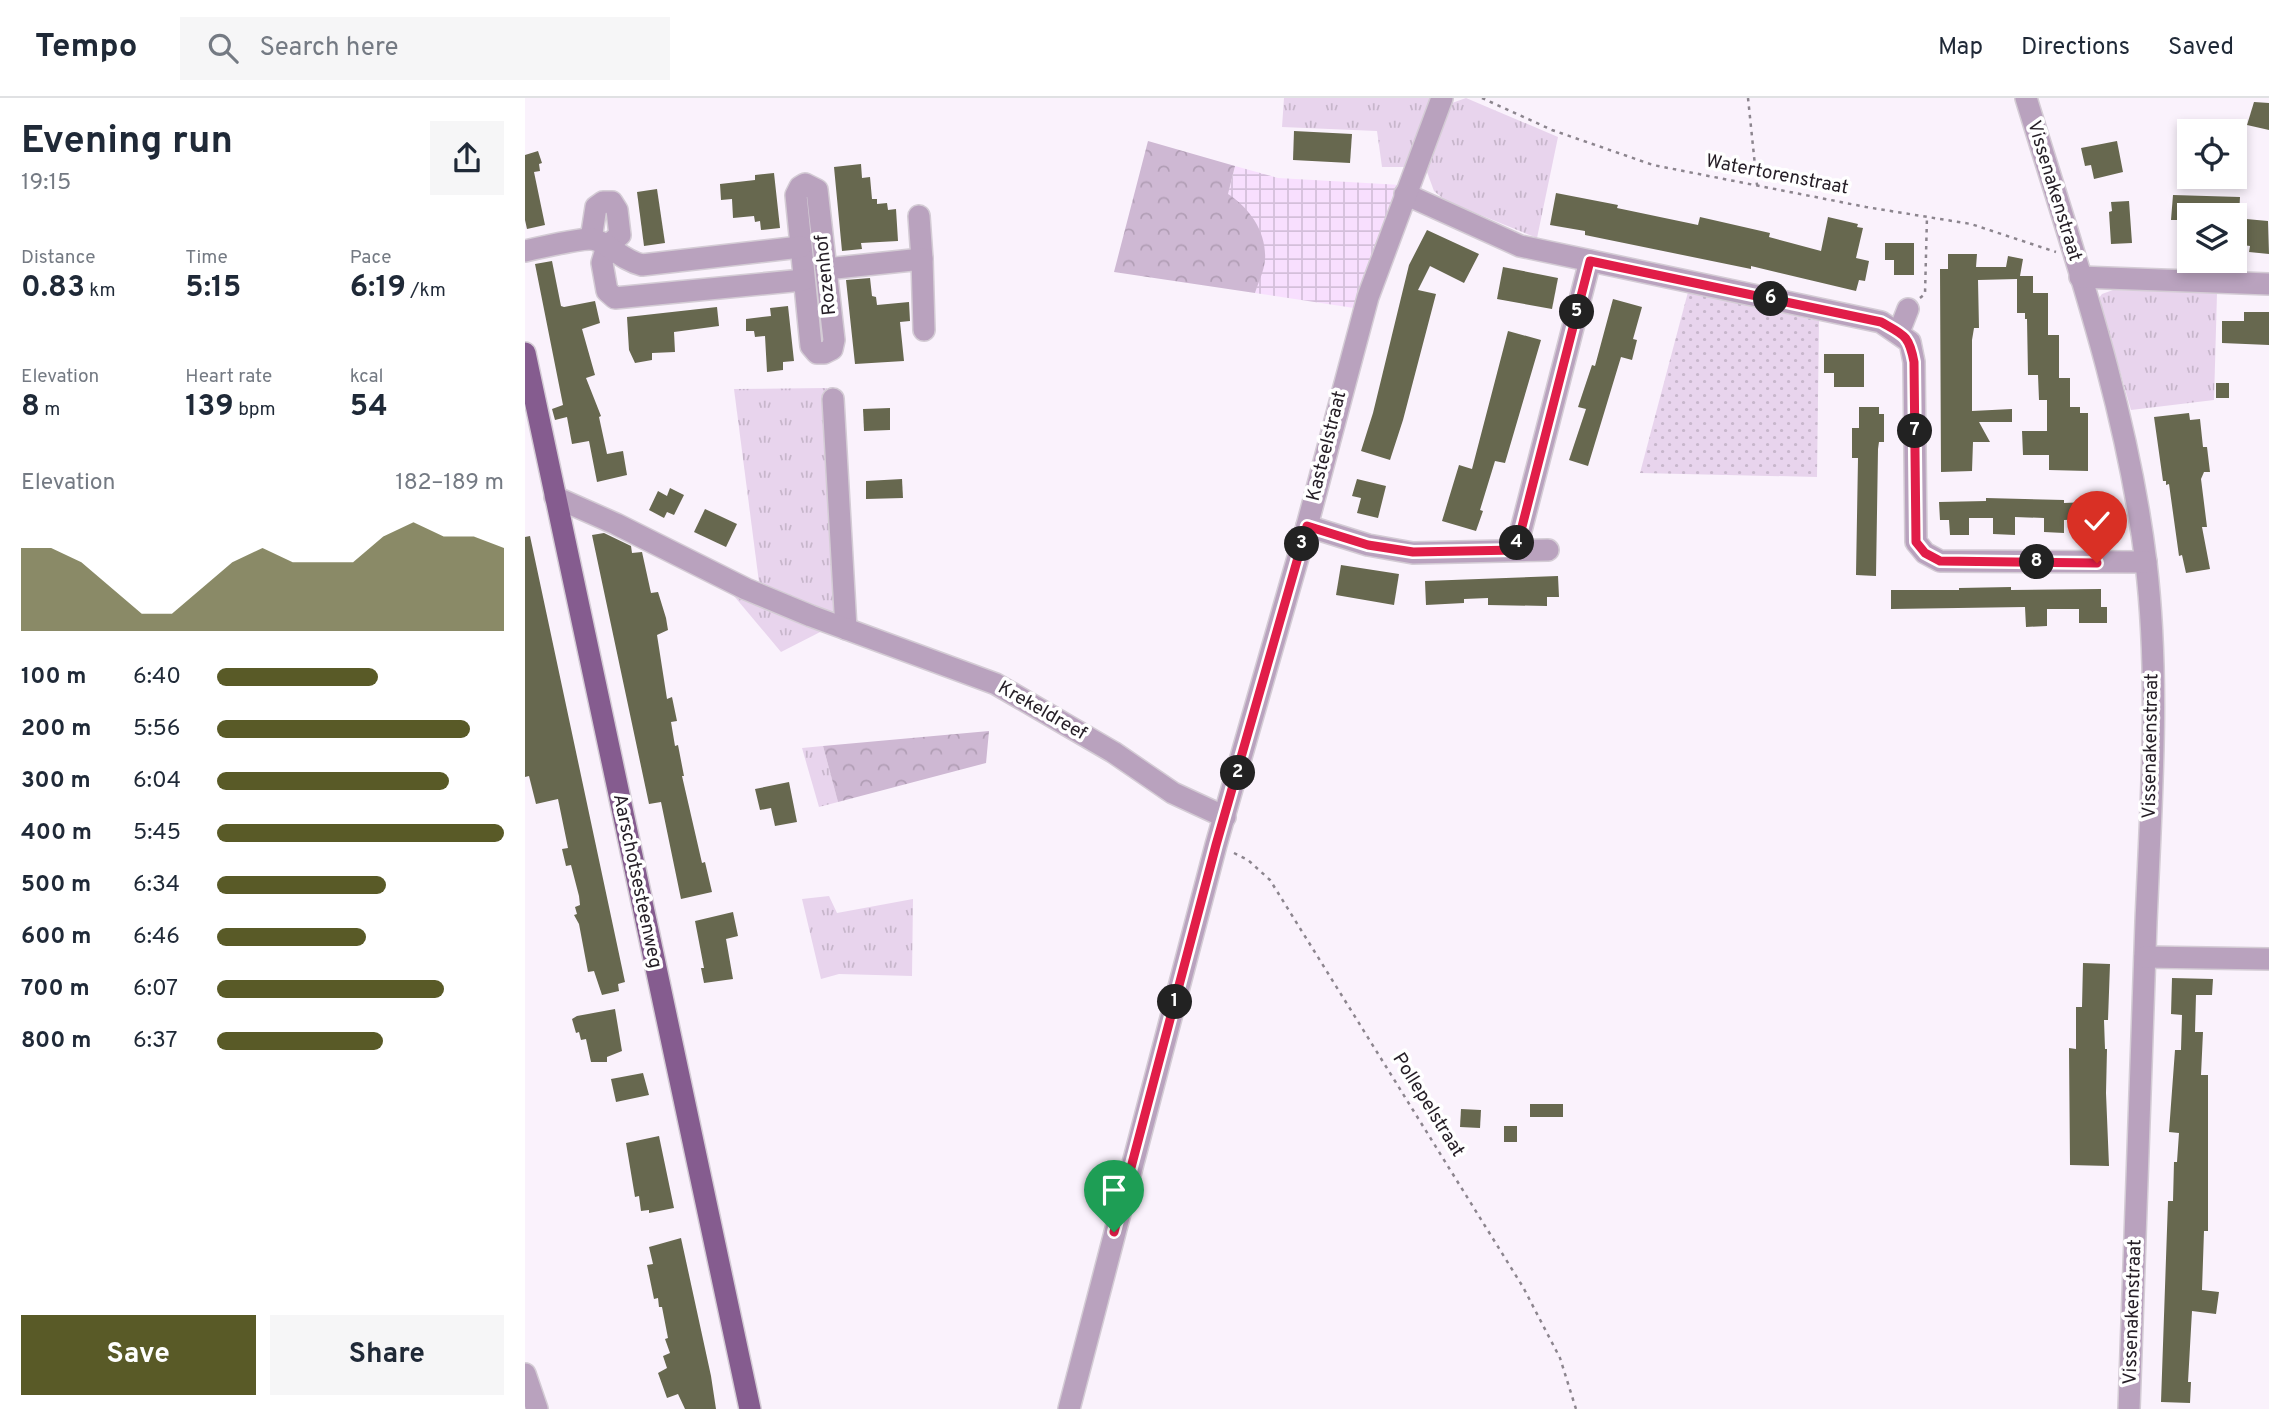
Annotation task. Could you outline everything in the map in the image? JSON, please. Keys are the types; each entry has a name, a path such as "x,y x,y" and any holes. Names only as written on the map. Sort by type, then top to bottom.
{"main road":[{"name":"Aarschotsesteenweg","path":"525,353 750,1409"}],"street":[{"name":"Kasteelstraat","path":"1069,1409 1216,845 1307,526 1368,297 1442,98"},
{"name":"Vissenakenstraat","path":"2026,98 2073,252 2123,436 2146,562 2152,633 2153,695 2129,1409"},
{"name":"Rozenhof","path":"806,184 817,190 826,269 834,340 832,349 817,353 811,346 796,195 800,187 806,184"},
{"path":"1405,194 1520,246 1881,322 1910,342 1914,362 1916,542 1925,553 1940,561 2146,562"},
{"path":"919,216 923,330"},
{"path":"525,251 599,243"},
{"name":"Rozenhof","path":"599,243 630,262 642,265 800,247"},
{"name":"Rozenhof","path":"599,243 607,291 615,298 803,280"},
{"path":"826,269 922,259"},
{"path":"1516,550 1590,261"},
{"path":"2080,278 2269,284"},
{"path":"1899,332 1908,309"},
{"path":"834,399 846,629"},
{"name":"Krekeldreef","path":"555,498 616,524 746,589 996,684 1113,752 1173,793 1225,817"},
{"path":"1307,526 1368,545 1413,552 1548,550"},
{"path":"2145,957 2269,959"},
{"path":"525,1374 537,1409"}],"path":[{"name":"Watertorenstraat","path":"1482,98 1552,130 1641,161 1971,224 2059,253 2073,252"},
{"path":"1748,98 1757,185"},
{"path":"1908,309 1925,294 1927,216"},
{"name":"Pollepelstraat","path":"1216,845 1248,860 1270,880 1302,928 1523,1287 1560,1358 1576,1409"}],"shaded area":[{"path":"1235,166 1278,178 1401,185 1354,308 1255,293 1265,261 1228,194"}],"green space":[{"path":"1284,98 1431,98 1408,167 1382,167 1377,131 1282,127"},
{"path":"1466,98 1558,137 1537,238 1446,201 1434,191 1427,172 1452,103"},
{"path":"1148,141 1235,166 1228,194 1250,214 1260,231 1265,250 1265,260 1255,293 1114,272"},
{"path":"2113,290 2217,293 2214,400 2131,410 2099,298"},
{"path":"1688,292 1819,321 1817,477 1640,473"},
{"path":"827,388 840,620 760,590 734,389"},
{"path":"731,589 830,627 781,652"},
{"path":"989,731 986,763 838,802 823,746"},
{"path":"823,746 838,802 819,807 802,748"},
{"path":"829,896 837,913 913,899 912,976 839,974 821,979 802,899"}],"building":[{"path":"2254,102 2269,103 2269,130 2247,125"},
{"path":"1294,131 1352,134 1350,163 1293,160"},
{"path":"2117,141 2123,172 2094,179 2091,165 2085,166 2081,148"},
{"path":"538,151 542,163 539,164 540,171 534,172 545,225 527,229 525,155"},
{"path":"861,164 862,178 870,177 872,199 877,199 877,204 887,203 888,210 896,209 898,241 861,243 862,249 842,251 834,167"},
{"path":"774,173 780,228 761,230 760,221 755,222 754,216 733,218 732,199 721,200 720,184 755,180 755,175"},
{"path":"657,189 665,243 644,246 637,192"},
{"path":"1556,193 1698,225 1700,217 1770,233 1769,237 1821,251 1828,217 1858,224 1857,227 1863,228 1856,258 1869,261 1865,281 1859,280 1856,291 1751,266 1751,269 1585,235 1585,231 1550,225"},
{"path":"2173,195 2240,197 2240,203 2177,203 2177,220 2171,220"},
{"path":"2129,201 2132,243 2111,244 2111,202"},
{"path":"2247,219 2268,221 2269,254 2249,252 2250,246 2247,246"},
{"path":"1427,230 1479,254 1464,283 1430,266 1418,290 1436,294 1390,460 1361,451 1373,413 1409,265"},
{"path":"1885,243 1914,243 1914,275 1894,275 1894,260 1885,260"},
{"path":"1948,254 1977,254 1976,267 2006,267 2008,256 2023,259 2020,276 2033,276 2033,293 2048,293 2048,335 2059,335 2059,378 2070,378 2070,407 2080,407 2080,413 2088,413 2088,471 2049,470 2049,455 2023,455 2022,431 2047,431 2047,400 2039,400 2038,375 2028,375 2027,319 2025,313 2017,313 2017,279 1978,280 1979,328 1974,328 1972,340 1972,411 2012,409 2012,422 1979,422 1990,442 1973,442 1972,471 1941,472 1940,269 1948,269"},
{"path":"552,261 561,306 595,301 600,323 582,329 595,375 586,378 601,416 599,417 607,454 623,451 627,475 597,482 589,441 572,444 567,417 555,420 552,409 563,405 535,264"},
{"path":"1503,267 1558,278 1552,309 1497,299"},
{"path":"870,278 872,296 876,297 877,305 909,302 910,321 900,322 904,361 855,364 846,280"},
{"path":"1613,299 1642,307 1633,339 1637,340 1632,360 1621,357 1588,466 1569,460 1586,409 1578,407 1592,365 1595,366"},
{"path":"788,306 794,361 783,362 783,370 767,372 765,336 755,337 754,331 746,331 746,319 771,316 770,308"},
{"path":"717,307 719,326 674,332 675,352 652,353 652,360 635,363 629,350 627,317"},
{"path":"2244,312 2269,312 2269,345 2222,343 2222,321 2244,321"},
{"path":"1508,331 1541,340 1505,463 1495,461 1476,531 1442,521 1459,465 1472,469"},
{"path":"1824,354 1864,354 1864,387 1834,387 1834,373 1824,373"},
{"path":"2216,383 2229,383 2229,398 2216,398"},
{"path":"1859,407 1879,407 1879,414 1884,414 1884,442 1879,442 1878,449 1876,576 1856,575 1858,458 1852,458 1852,428 1859,428"},
{"path":"890,408 890,430 864,431 863,409"},
{"path":"2189,413 2190,420 2200,419 2203,447 2207,447 2210,472 2204,472 2201,479 2207,527 2202,527 2210,569 2186,573 2182,555 2179,556 2169,484 2166,485 2166,481 2163,481 2154,417"},
{"path":"902,479 903,498 866,499 866,481"},
{"path":"1357,479 1386,486 1378,518 1357,513 1361,498 1352,496"},
{"path":"670,488 684,495 674,515 667,512 664,518 649,510 658,491 667,496"},
{"path":"1986,498 2064,500 2064,503 2113,501 2114,534 2089,536 2088,519 2064,520 2064,533 2044,532 2044,518 2015,517 2015,535 1993,534 1993,518 1969,518 1969,535 1950,535 1949,520 1940,520 1939,502 1986,501"},
{"path":"705,509 737,524 726,547 694,532"},
{"path":"604,533 631,546 632,553 642,552 651,593 658,592 666,618 668,630 657,635 667,699 672,697 677,721 671,722 675,746 678,745 682,776 702,863 705,862 712,892 681,899 661,802 649,804 592,535"},
{"path":"530,536 625,982 618,984 619,991 602,995 594,971 588,972 579,924 574,915 577,914 575,907 580,905 579,896 571,865 566,866 562,849 568,848 558,799 536,804 529,776 525,777 525,537"},
{"path":"1341,565 1399,574 1394,605 1336,595"},
{"path":"1558,576 1559,597 1547,597 1547,606 1488,605 1488,598 1464,599 1464,603 1426,605 1425,581"},
{"path":"2011,587 2011,590 2101,589 2101,607 2107,607 2107,623 2079,623 2079,609 2047,609 2047,626 2026,627 2025,607 1891,609 1891,590"},
{"path":"789,782 797,822 775,826 771,808 760,810 755,789"},
{"path":"733,912 738,936 726,939 733,979 704,983 701,968 704,968 695,921"},
{"path":"2083,963 2110,964 2108,1020 2104,1020 2109,1166 2070,1165 2069,1048 2076,1049 2076,1007 2082,1007"},
{"path":"2172,978 2213,979 2212,995 2196,995 2195,1032 2203,1032 2201,1075 2208,1075 2208,1231 2204,1231 2202,1290 2219,1292 2216,1314 2192,1311 2188,1382 2191,1382 2190,1403 2161,1402 2168,1201 2173,1201 2174,1162 2177,1162 2179,1133 2169,1132 2175,1050 2181,1050 2182,1015 2171,1014"},
{"path":"615,1009 622,1051 607,1057 607,1062 591,1062 586,1039 581,1040 579,1032 576,1033 572,1019"},
{"path":"643,1073 649,1095 616,1102 611,1079"},
{"path":"1530,1104 1563,1104 1563,1117 1530,1117"},
{"path":"1461,1109 1481,1110 1480,1128 1460,1127"},
{"path":"1504,1126 1517,1126 1517,1142 1504,1142"},
{"path":"659,1136 674,1208 649,1213 649,1210 641,1211 639,1196 635,1197 626,1143"},
{"path":"681,1238 716,1409 685,1409 678,1394 667,1398 658,1373 667,1368 663,1356 670,1353 665,1339 668,1338 662,1307 659,1307 658,1298 654,1299 647,1265 653,1264 649,1247"}],"route":[{"path":"1114,1232 1216,845 1307,526 1368,545 1413,552 1516,550 1590,261 1881,322 1899,332 1910,342 1914,362 1916,542 1925,553 1940,561 2097,563"}]}
